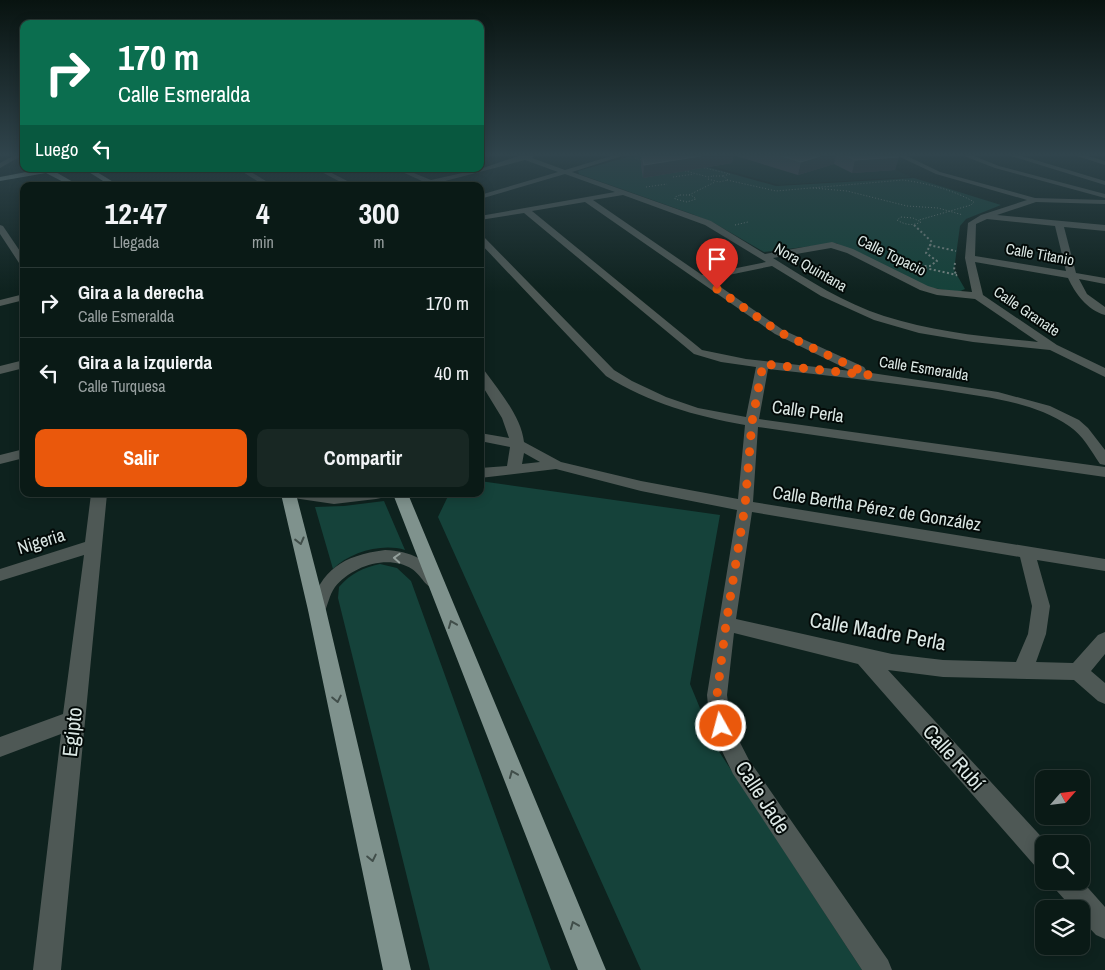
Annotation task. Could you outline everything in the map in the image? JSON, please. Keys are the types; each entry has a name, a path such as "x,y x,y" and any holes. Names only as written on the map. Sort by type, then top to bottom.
{"main road":[{"path":"289,497 317,610 397,970"},
{"path":"401,497 592,970"}],"street":[{"path":"484,217 578,201"},
{"path":"588,201 779,332 870,375"},
{"name":"Nora Quintana","path":"647,201 708,223 825,294 878,318 919,330 973,339 1053,347"},
{"path":"984,217 1031,201"},
{"path":"1079,201 1105,202"},
{"name":"Calle Esmeralda","path":"526,210 698,352 709,356 763,364 870,375 1012,398 1039,406 1075,424 1087,435 1105,461"},
{"path":"984,217 1105,228"},
{"name":"Calle Granate","path":"984,217 972,223 970,258 978,296 1053,347 1105,373"},
{"path":"1059,224 1070,275 1078,292 1105,312"},
{"path":"0,228 20,257"},
{"name":"Calle Perla","path":"484,242 610,373 630,387 662,402 703,414 752,422 1105,472"},
{"path":"0,250 20,245"},
{"name":"Calle Topacio","path":"764,257 832,245 850,251 924,288 937,292 978,296"},
{"name":"Calle Titanio","path":"970,258 1105,281"},
{"path":"701,278 774,263"},
{"path":"0,303 20,298"},
{"name":"Calle Jade","path":"763,364 752,422 745,506 726,624 717,695 721,726 741,767 878,970"},
{"path":"0,370 20,365"},
{"path":"484,379 498,399 511,425 517,444 513,470"},
{"name":"Calle Bertha Pérez de González","path":"484,438 517,444 556,465 641,486 745,506 1105,565"},
{"path":"0,460 20,454"},
{"name":"Calle Bertha Pérez de González","path":"484,473 556,465"},
{"name":"Egipto","path":"47,970 99,497"},
{"path":"320,497 334,499 351,497"},
{"name":"Nigeria","path":"0,575 93,546"},
{"path":"1023,670 1037,634 1041,606 1027,553"},
{"path":"317,610 325,588 331,580 341,571 361,561 382,557 403,557 418,564 435,583"},
{"name":"Calle Madre Perla","path":"726,624 863,656 915,665 944,668 1078,672"},
{"path":"1105,640 1078,672 1105,695"},
{"name":"Calle Rubí","path":"863,656 1035,847"},
{"path":"0,747 73,720"},
{"path":"1073,890 1105,926"}],"path":[{"path":"888,201 907,206 936,207 970,217"},
{"path":"919,220 920,223 913,225 901,223 896,219 908,217 919,220 971,205 973,201"},
{"path":"930,245 957,251 958,243"},
{"path":"955,260 954,270 959,280"},
{"path":"917,266 956,275"}],"green space":[{"path":"656,201 989,201 1001,205 966,219 960,226 954,270 965,289 958,292 926,287 836,243 764,252 714,223"},
{"path":"484,482 720,515 690,684 716,747 862,970 641,970 438,517 448,497 484,497"},
{"path":"384,501 405,550 377,548 367,550 348,558 333,569 315,507 344,506"},
{"path":"380,564 397,568 411,581 551,970 430,970 338,598 339,587 348,578 363,569"}],"route":[{"path":"717,289 779,332 870,375 763,364 752,422 745,506 726,624 717,695 721,726"}]}
